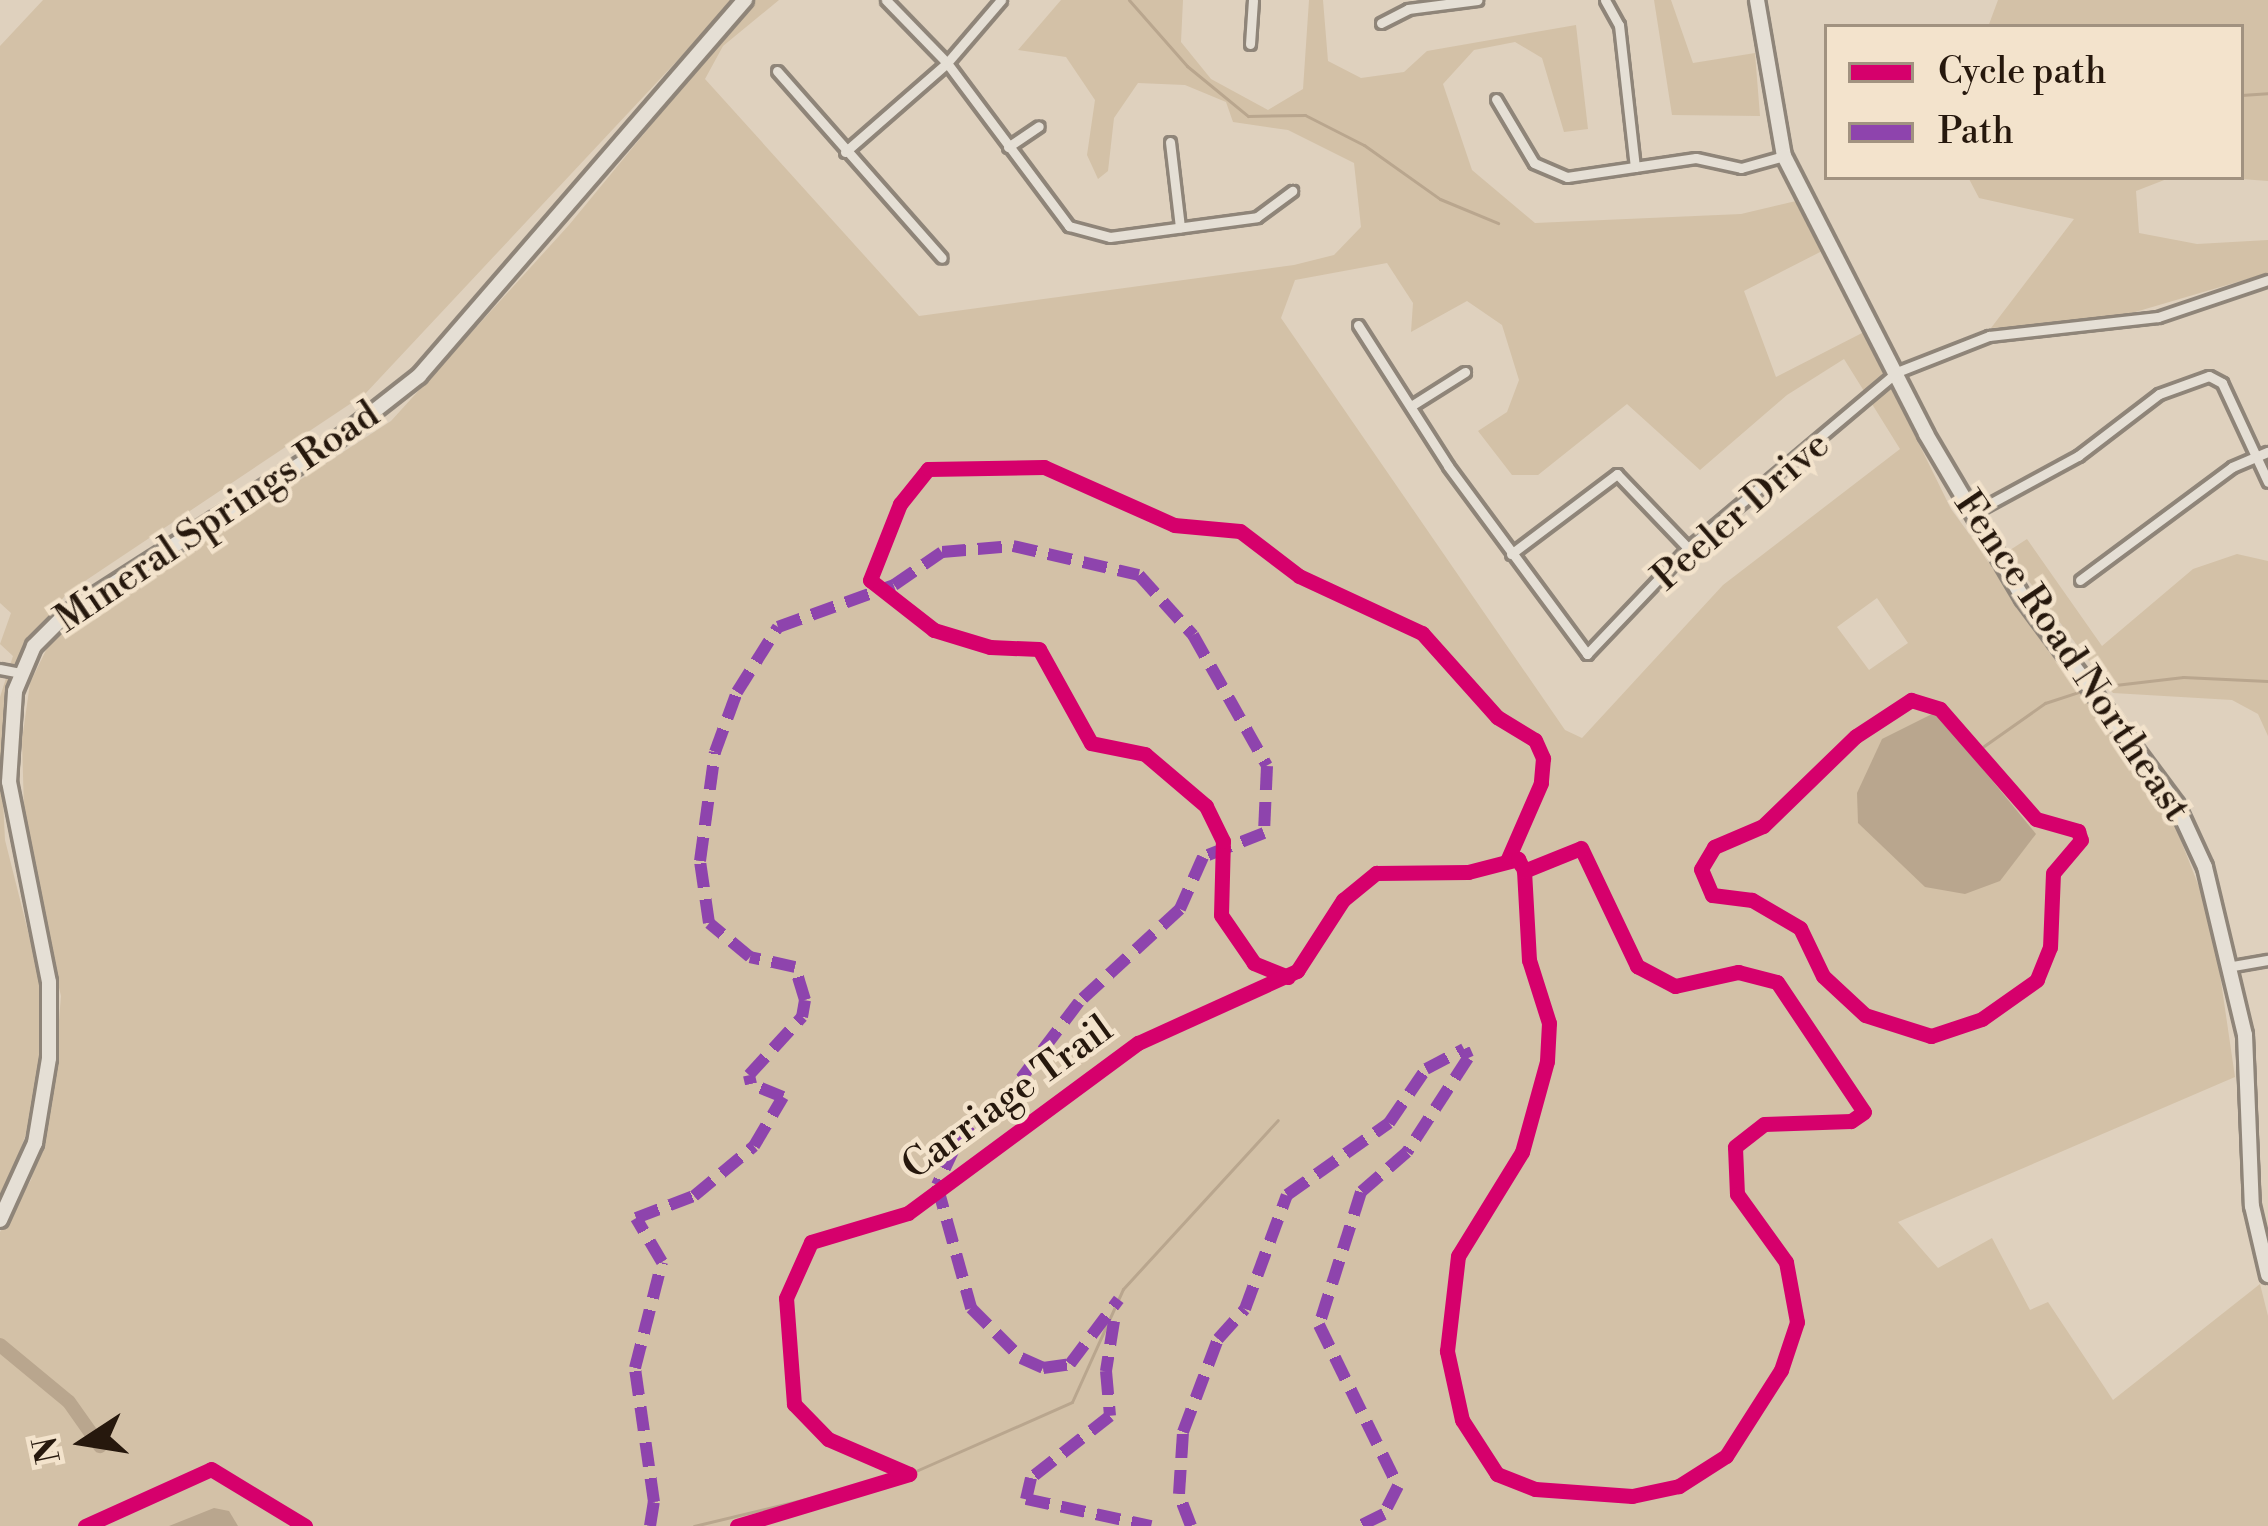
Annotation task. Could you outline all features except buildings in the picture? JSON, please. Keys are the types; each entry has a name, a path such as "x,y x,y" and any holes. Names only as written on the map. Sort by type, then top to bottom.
{"street":[{"name":"Mineral Springs Road","path":"0,1220 34,1143 52,1006 12,813 8,688 65,615 331,445 419,376 745,0"},
{"path":"886,0 947,63 1052,212 1086,234 1257,218 1292,191"},
{"path":"845,152 947,63 1000,0"},
{"path":"1250,44 1253,0"},
{"path":"1381,23 1408,9 1477,0"},
{"path":"1605,0 1619,25 1635,167"},
{"name":"Fence Road Northeast","path":"1756,0 1784,156 1971,514 2182,814 2233,966 2250,1085 2252,1206 2268,1275"},
{"path":"777,71 943,258"},
{"path":"1496,99 1534,163 1549,172 1696,158 1741,168 1784,156"},
{"path":"1008,147 1039,126"},
{"path":"1170,142 1180,226"},
{"name":"Peeler Drive","path":"1511,554 1587,654 1688,548 1897,372 1990,336 2158,317 2268,280"},
{"path":"1358,325 1511,554 1617,474 1688,548"},
{"path":"1411,406 1465,372"},
{"path":"1971,514 2078,456 2159,394 2209,376 2222,383 2268,482"},
{"path":"2080,580 2268,452"},
{"path":"0,669 20,673"},
{"path":"2233,966 2268,960"}],"shaded area":[{"path":"43,0 734,0 365,394 67,593 18,657 1,760 5,840 44,995 43,1056 31,1121 0,1203 0,697 13,656 0,644 11,613 0,603 0,46"},
{"path":"754,0 779,0 723,46 705,79 919,316 1294,265 1334,255 1361,227 1354,163 1288,130 1233,122 1226,102 1185,85 1138,83 1114,118 1108,171 1098,179 1087,155 1095,100 1066,57 1018,50 1061,0 1183,0 1181,42 1211,79 1268,110 1303,89 1309,0 1323,0 1328,61 1361,78 1404,72 1427,51 1576,25 1588,129 1564,132 1542,58 1515,42 1474,50 1443,84 1472,170 1535,223 1741,214 1796,201 1824,250 1744,291 1776,377 1864,332 1951,509 2167,805 2212,920 2235,1077 1898,1222 1938,1268 1992,1238 2030,1310 2048,1302 2113,1400 2260,1284 2268,1316 2268,1526 0,1526 0,1232 31,1180 52,1105 61,996 25,845 22,740 30,683 50,642 391,421 569,225","holes":["1387,263 1413,303 1411,332 1467,301 1502,325 1519,380 1507,412 1478,431 1512,475 1538,475 1627,404 1700,470 1787,395 1844,359 1900,449 1723,585 1582,738 1565,730 1281,318 1295,280","1877,598 1908,643 1869,670 1837,627"]},
{"path":"1654,0 1671,0 1693,63 1755,53 1760,116 1672,115"},
{"path":"1998,0 2268,0 2268,181 2244,179 2244,24 1989,24"},
{"path":"1970,180 2164,180 2136,191 2139,233 2197,244 2268,240 2268,273 2108,320 1991,328 2074,219 1979,198"},
{"path":"2027,539 2102,646 2193,569 2237,554 2268,561 2268,736 2258,714 2232,700 2113,693 2007,552"},
{"path":"1936,712 2036,834 2000,881 1965,894 1925,887 1858,823 1857,793 1882,739"},
{"path":"214,1508 229,1511 238,1526 169,1526"}],"waterway":[{"path":"1129,0 1187,66 1248,116 1305,115 1364,145 1440,199 1498,223"},
{"path":"2244,95 2268,93"},
{"path":"2098,687 2183,677 2268,681"},
{"path":"1984,746 2045,703 2078,692"},
{"path":"694,1526 909,1474 1072,1402 1123,1289 1278,1120"},
{"path":"0,1345 69,1402 100,1446"}],"marked path":[{"path":"650,1526 654,1502 635,1368 662,1262 636,1218 694,1196 754,1146 783,1097 751,1084 749,1075 802,1017 805,1000 795,967 750,957 709,923 700,861 715,752 737,692 778,627 894,585 942,552 1013,546 1139,575 1193,635 1267,766 1264,833 1203,857 1180,909 1079,1002 1001,1105 955,1147 937,1185 971,1308 1021,1358 1043,1368 1070,1364 1119,1299"},
{"path":"1191,1526 1179,1494 1183,1432 1218,1339 1245,1309 1287,1195 1389,1123 1426,1069 1464,1049 1468,1058 1407,1152 1361,1192 1319,1325 1398,1486 1384,1514 1359,1526"},
{"path":"1114,1321 1106,1371 1110,1416 1031,1478 1026,1499 1151,1526"}],"cycle path":[{"path":"1288,977 1254,963 1221,915 1223,841 1206,806 1145,754 1091,743 1039,649 990,647 934,630 870,580 900,504 928,469 1044,467 1174,525 1240,531 1299,576 1422,633 1497,717 1535,740 1543,758 1541,783 1507,861"},
{"path":"1911,700 1940,709 2036,819 2078,831 2081,840 2053,873 2050,947 2037,980 1982,1019 1931,1036 1865,1015 1823,976 1800,928 1752,900 1712,895 1701,869 1714,847 1763,826 1856,736 1911,700"},
{"path":"1581,848 1637,966 1675,986 1738,972 1777,982 1864,1112 1851,1121 1764,1124 1735,1147 1737,1194 1786,1262 1797,1322 1781,1370 1726,1456 1679,1486 1632,1496 1535,1489 1497,1474 1462,1420 1447,1351 1458,1256 1522,1152 1547,1061 1549,1023 1529,960 1524,871 1581,848"},
{"name":"Carriage Trail","path":"737,1526 909,1474 828,1439 794,1404 786,1298 811,1242 908,1213 1138,1043 1297,971 1343,900 1376,873 1468,872 1518,859 1521,865"},
{"path":"85,1526 211,1469 305,1526"}]}
